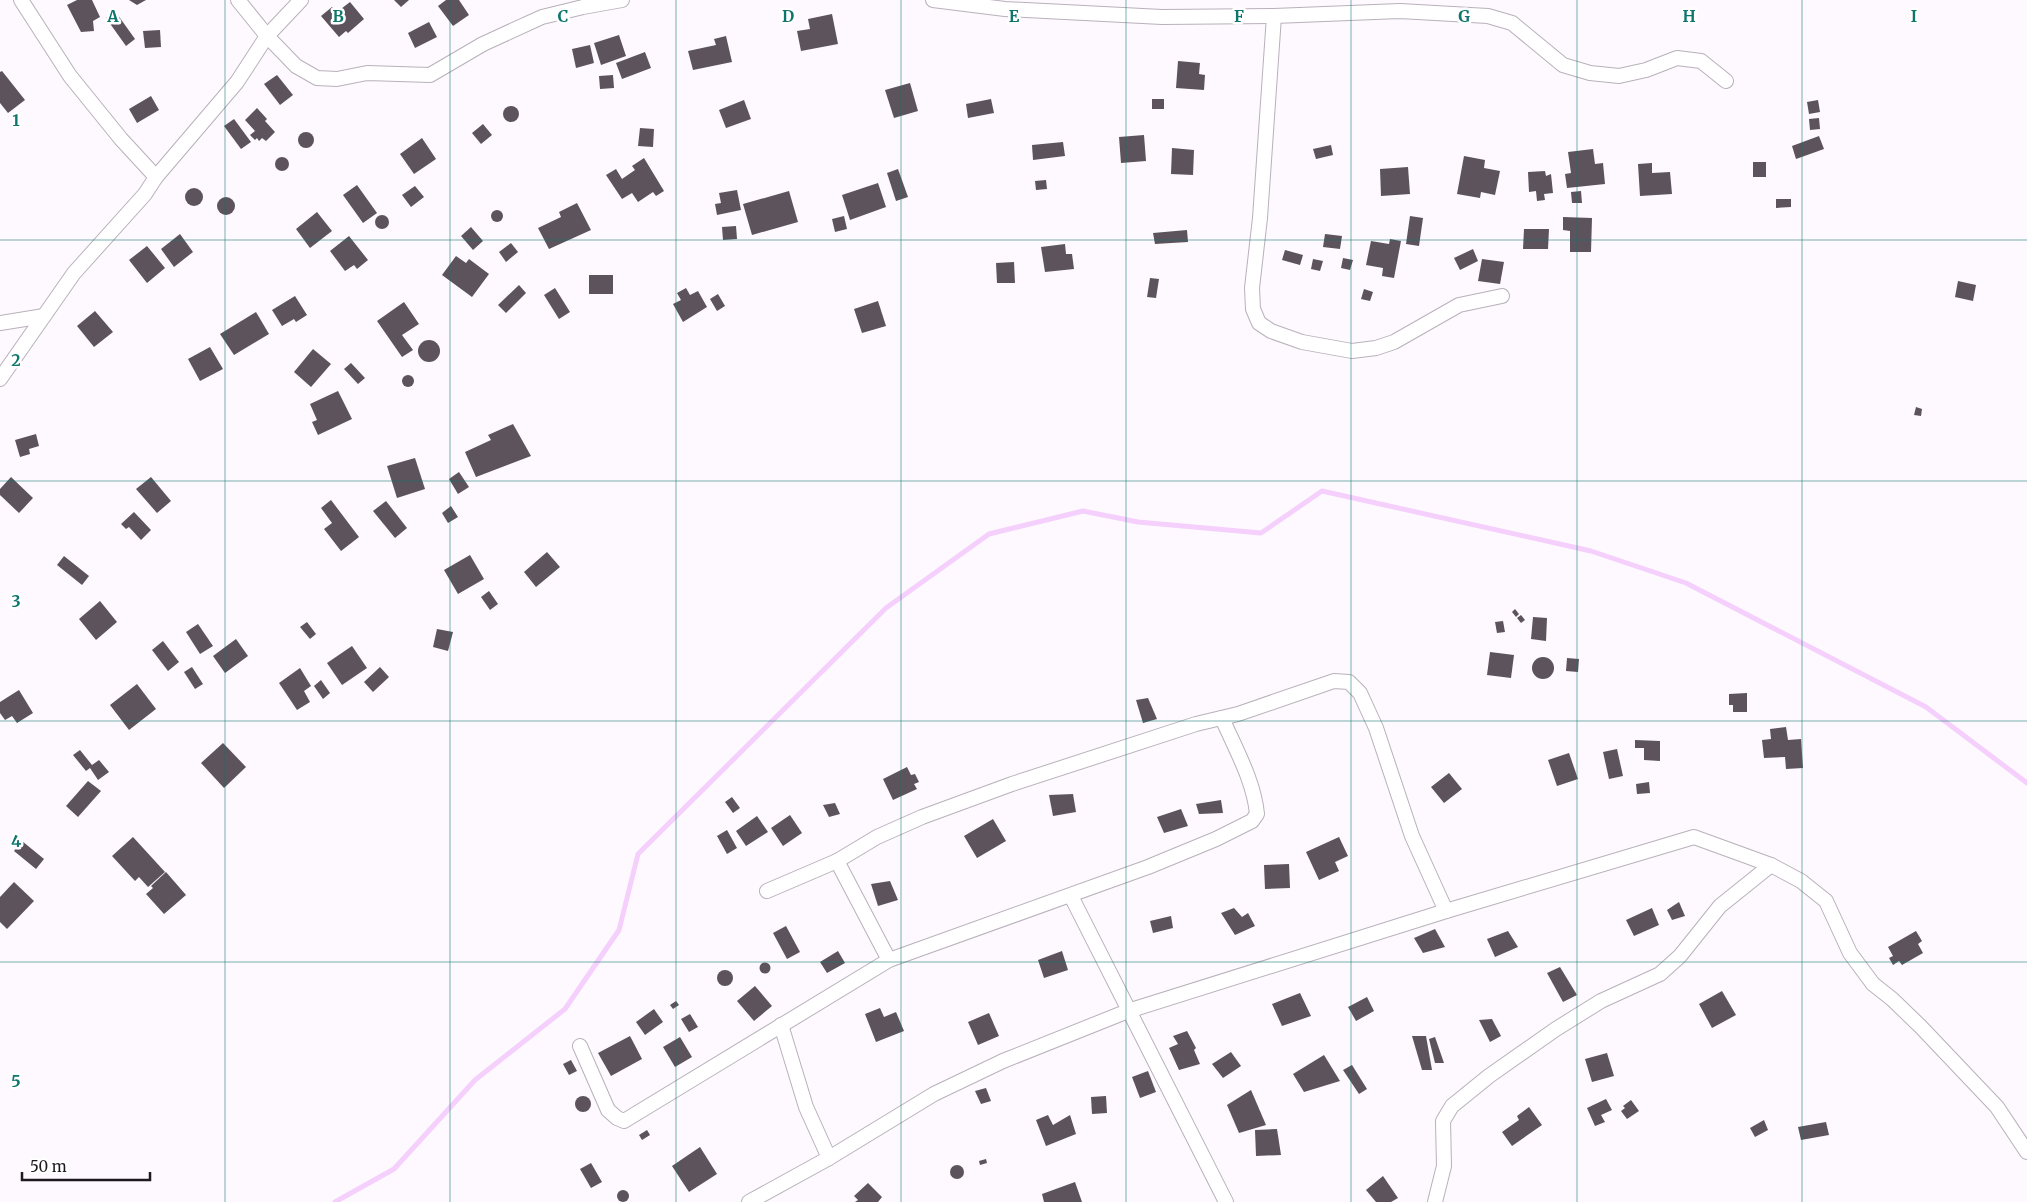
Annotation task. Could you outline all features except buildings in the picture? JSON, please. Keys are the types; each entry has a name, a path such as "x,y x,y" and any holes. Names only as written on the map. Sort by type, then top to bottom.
{"street":[{"path":"20,0 70,76 156,177"},
{"path":"238,0 267,36 296,66 317,78 338,79 367,72 430,75 483,44 542,17 622,0"},
{"path":"0,379 74,273 145,194 156,177 237,82 267,36 301,0"},
{"path":"933,0 1005,9 1162,17 1274,16 1400,11 1488,16 1512,23 1563,65 1590,73 1620,76 1646,70 1677,58 1701,62 1726,81"},
{"path":"1274,16 1260,209 1252,288 1253,309 1259,323 1271,331 1302,342 1352,351 1376,348 1394,342 1459,305 1502,296"},
{"path":"0,323 44,316"},
{"path":"767,891 837,861 886,833 922,817 1012,784 1196,724 1238,714 1334,681 1349,682 1360,693 1376,728 1412,836 1446,911"},
{"path":"580,1046 608,1110 624,1121 889,960 1148,867 1216,839 1252,821 1257,814 1256,806 1248,781 1222,718"},
{"path":"749,1202 829,1158 934,1094 1003,1061 1128,1011 1446,911 1694,837 1771,865 1801,881 1826,901 1850,953 1873,984 1892,999 1921,1027 1998,1107 2027,1152"},
{"path":"837,861 889,960"},
{"path":"1435,1202 1444,1166 1443,1121 1452,1106 1489,1076 1556,1028 1602,1001 1660,974 1680,956 1720,906 1771,865"},
{"path":"1071,896 1226,1202"},
{"path":"781,1026 806,1107 829,1158"}],"waterway":[{"path":"335,1202 394,1169 475,1080 565,1009 619,930 638,854 886,608 989,534 1083,511 1138,522 1261,533 1322,491 1591,551 1686,583 1926,707 2027,783"}]}
